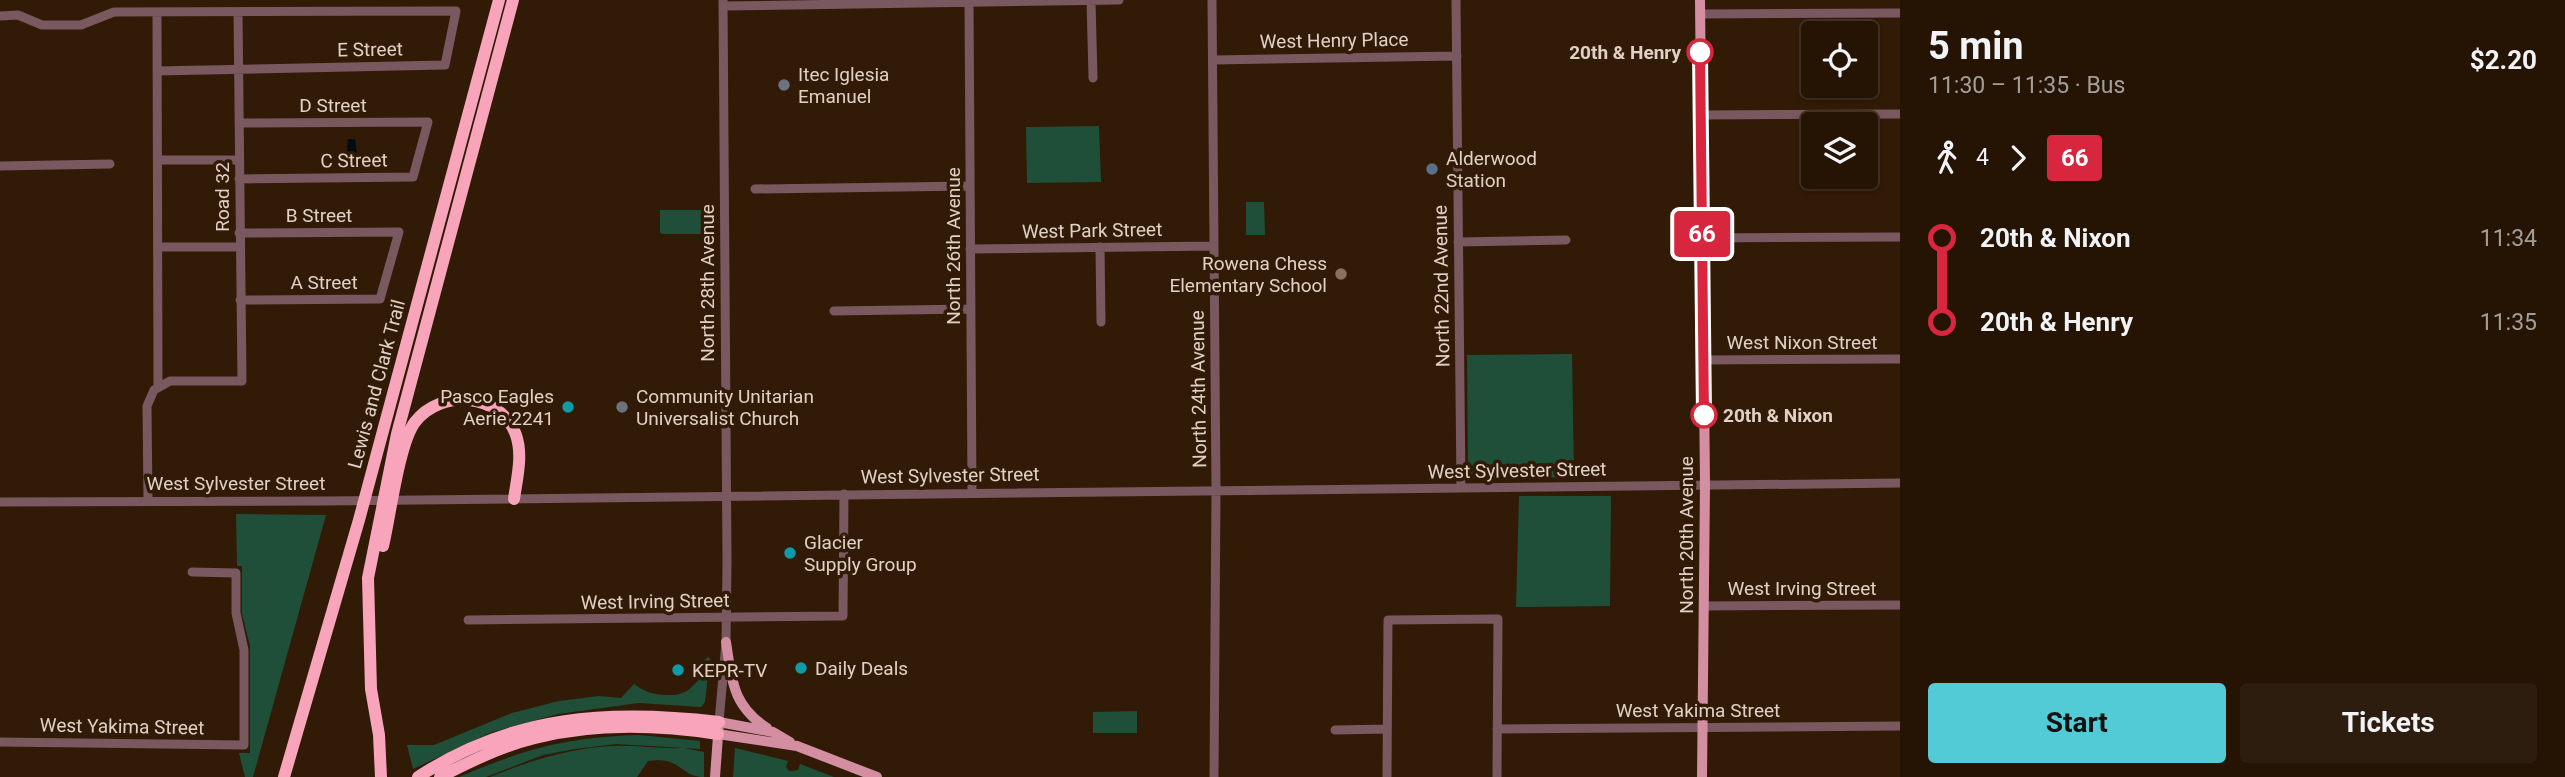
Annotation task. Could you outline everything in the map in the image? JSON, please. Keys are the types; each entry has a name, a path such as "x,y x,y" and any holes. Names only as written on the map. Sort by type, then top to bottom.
{"highway":[{"name":"Lewis and Clark Trail","path":"284,777 359,520 499,0"},
{"name":"Lewis and Clark Trail","path":"381,775 379,735 371,689 368,578 397,434 513,0"},
{"path":"368,614 375,593 403,452 413,425 421,414 440,403 464,399 484,403 501,414 515,433 518,444 514,499"},
{"path":"418,777 455,756 498,738 535,726 568,720 630,715 719,728"},
{"path":"440,777 500,749 537,737 627,728 719,728"}],"main road":[{"name":"North 20th Avenue","path":"1700,0 1705,484 1702,777"},
{"path":"726,642 734,690 739,702 756,721 797,746"},
{"path":"719,728 773,732"},
{"path":"719,728 797,746 877,777"},
{"path":"715,777 719,728"}],"street":[{"path":"1091,0 1093,78"},
{"path":"723,3 1119,0"},
{"name":"North 24th Avenue","path":"1212,0 1216,490 1213,777"},
{"name":"North 22nd Avenue","path":"1456,0 1461,488"},
{"name":"North 26th Avenue","path":"969,1 972,492"},
{"name":"North 28th Avenue","path":"719,728 726,642 727,496 723,3"},
{"name":"E Street","path":"238,12 457,10 445,65 239,69"},
{"path":"0,16 18,16 42,25 80,24 110,12 238,12"},
{"path":"148,501 147,406 151,394 158,386 157,12"},
{"name":"Road 32","path":"158,386 170,381 242,381 238,12"},
{"path":"1700,14 1900,13"},
{"name":"West Henry Place","path":"1213,60 1457,56"},
{"path":"158,71 239,69"},
{"path":"1701,115 1900,114"},
{"name":"D Street","path":"239,123 428,122"},
{"name":"C Street","path":"239,179 414,177 428,122"},
{"path":"158,160 239,160"},
{"path":"0,166 110,164"},
{"path":"755,189 970,187"},
{"name":"B Street","path":"239,233 399,232"},
{"name":"A Street","path":"240,300 380,299 399,232"},
{"path":"1702,238 1900,237"},
{"path":"1458,242 1566,240"},
{"name":"West Park Street","path":"970,249 1214,246"},
{"path":"158,247 239,247"},
{"path":"1100,247 1101,322"},
{"path":"834,311 971,309"},
{"name":"West Nixon Street","path":"1704,360 1900,359"},
{"name":"West Sylvester Street","path":"0,502 326,501 1900,483"},
{"name":"West Irving Street","path":"468,620 843,616 844,494"},
{"name":"West Yakima Street","path":"0,742 244,746 244,650 236,613 236,573 192,572"},
{"name":"West Irving Street","path":"1704,606 1900,605"},
{"path":"1387,777 1388,620 1498,619 1497,777"},
{"name":"West Yakima Street","path":"1497,729 1900,726"},
{"path":"1335,730 1387,729"}],"green space":[{"path":"1099,126 1101,182 1027,183 1026,127"},
{"path":"1246,202 1264,202 1265,235 1246,235"},
{"path":"660,210 710,210 710,229 704,234 662,234"},
{"path":"1572,354 1574,477 1474,479 1468,472 1467,355"},
{"path":"1519,496 1611,496 1610,606 1516,607"},
{"path":"236,514 326,515 253,777 245,777 239,753 250,753 250,646 242,614 242,566 237,566"},
{"path":"708,657 710,659 705,702 701,707 639,703 558,714 492,732 413,769 407,745 434,745 512,713 559,701 599,696 621,698 634,684 652,693 679,694 689,689 707,671 701,663"},
{"path":"1137,711 1137,733 1093,733 1093,712"},
{"path":"639,735 700,741 700,749 616,744 543,755 486,777 459,777 546,746 590,738"},
{"path":"621,746 684,748 704,752 704,777 690,774 668,761 659,760 648,761 637,777 490,777 581,749"},
{"path":"735,748 788,761 786,767 789,771 798,770 800,764 834,777 733,777"}],"shaded area":[{"path":"348,139 355,139 358,161 346,162"}],"bus line":[{"name":"66","path":"1700,52 1704,415"}],"place":[{"name":"20th & Henry","path":"1700,52"},
{"name":"Itec Iglesia Emanuel","path":"784,85"},
{"name":"Alderwood Station","path":"1432,169"},
{"name":"Rowena Chess Elementary School","path":"1341,274"},
{"name":"Pasco Eagles Aerie 2241","path":"568,407"},
{"name":"Community Unitarian Universalist Church","path":"622,407"},
{"name":"20th & Nixon","path":"1704,415"},
{"name":"Glacier Supply Group","path":"790,553"},
{"name":"Daily Deals","path":"801,668"},
{"name":"KEPR-TV","path":"678,670"}]}
